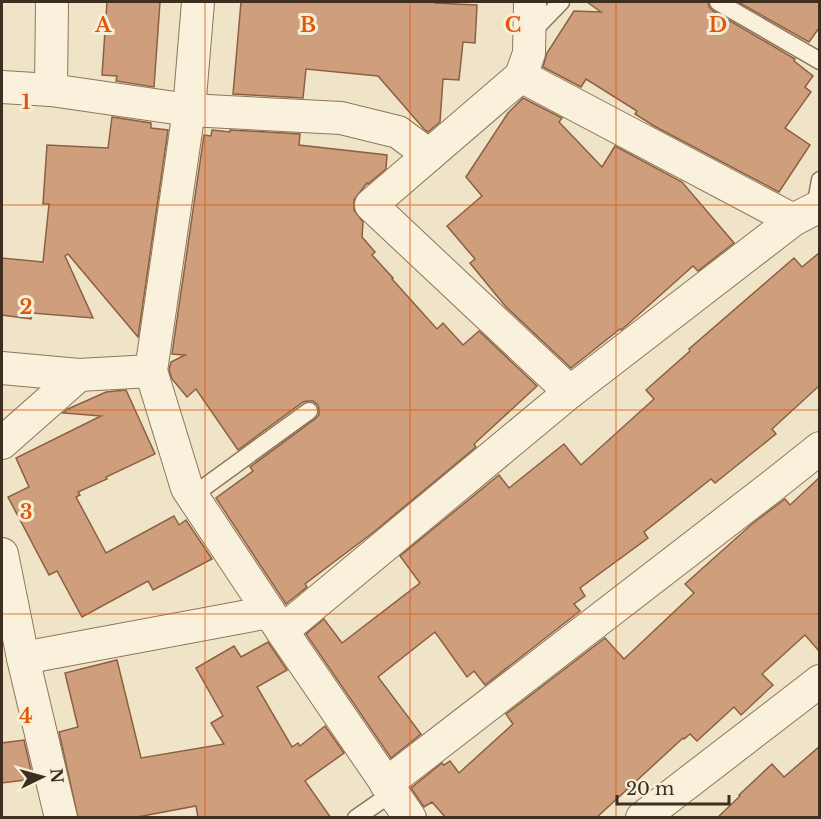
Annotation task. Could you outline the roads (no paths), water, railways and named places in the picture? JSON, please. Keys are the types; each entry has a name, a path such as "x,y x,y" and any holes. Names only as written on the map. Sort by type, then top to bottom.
{"street":[{"path":"51,90 52,2"},
{"path":"198,2 189,110 151,371 187,488 396,798 819,448"},
{"path":"530,2 529,53 521,76 371,205 570,392"},
{"path":"22,658 275,621 812,204 521,76"},
{"path":"2,87 51,90 189,110 342,118 398,132 429,155"},
{"path":"2,368 79,375 151,371"},
{"path":"2,443 79,375"},
{"path":"2,554 22,658 61,818"},
{"path":"642,818 819,681"}],"lane":[{"path":"529,35 561,2"},
{"path":"718,2 819,61"},
{"path":"192,496 309,411"},
{"path":"356,818 396,798"}]}
